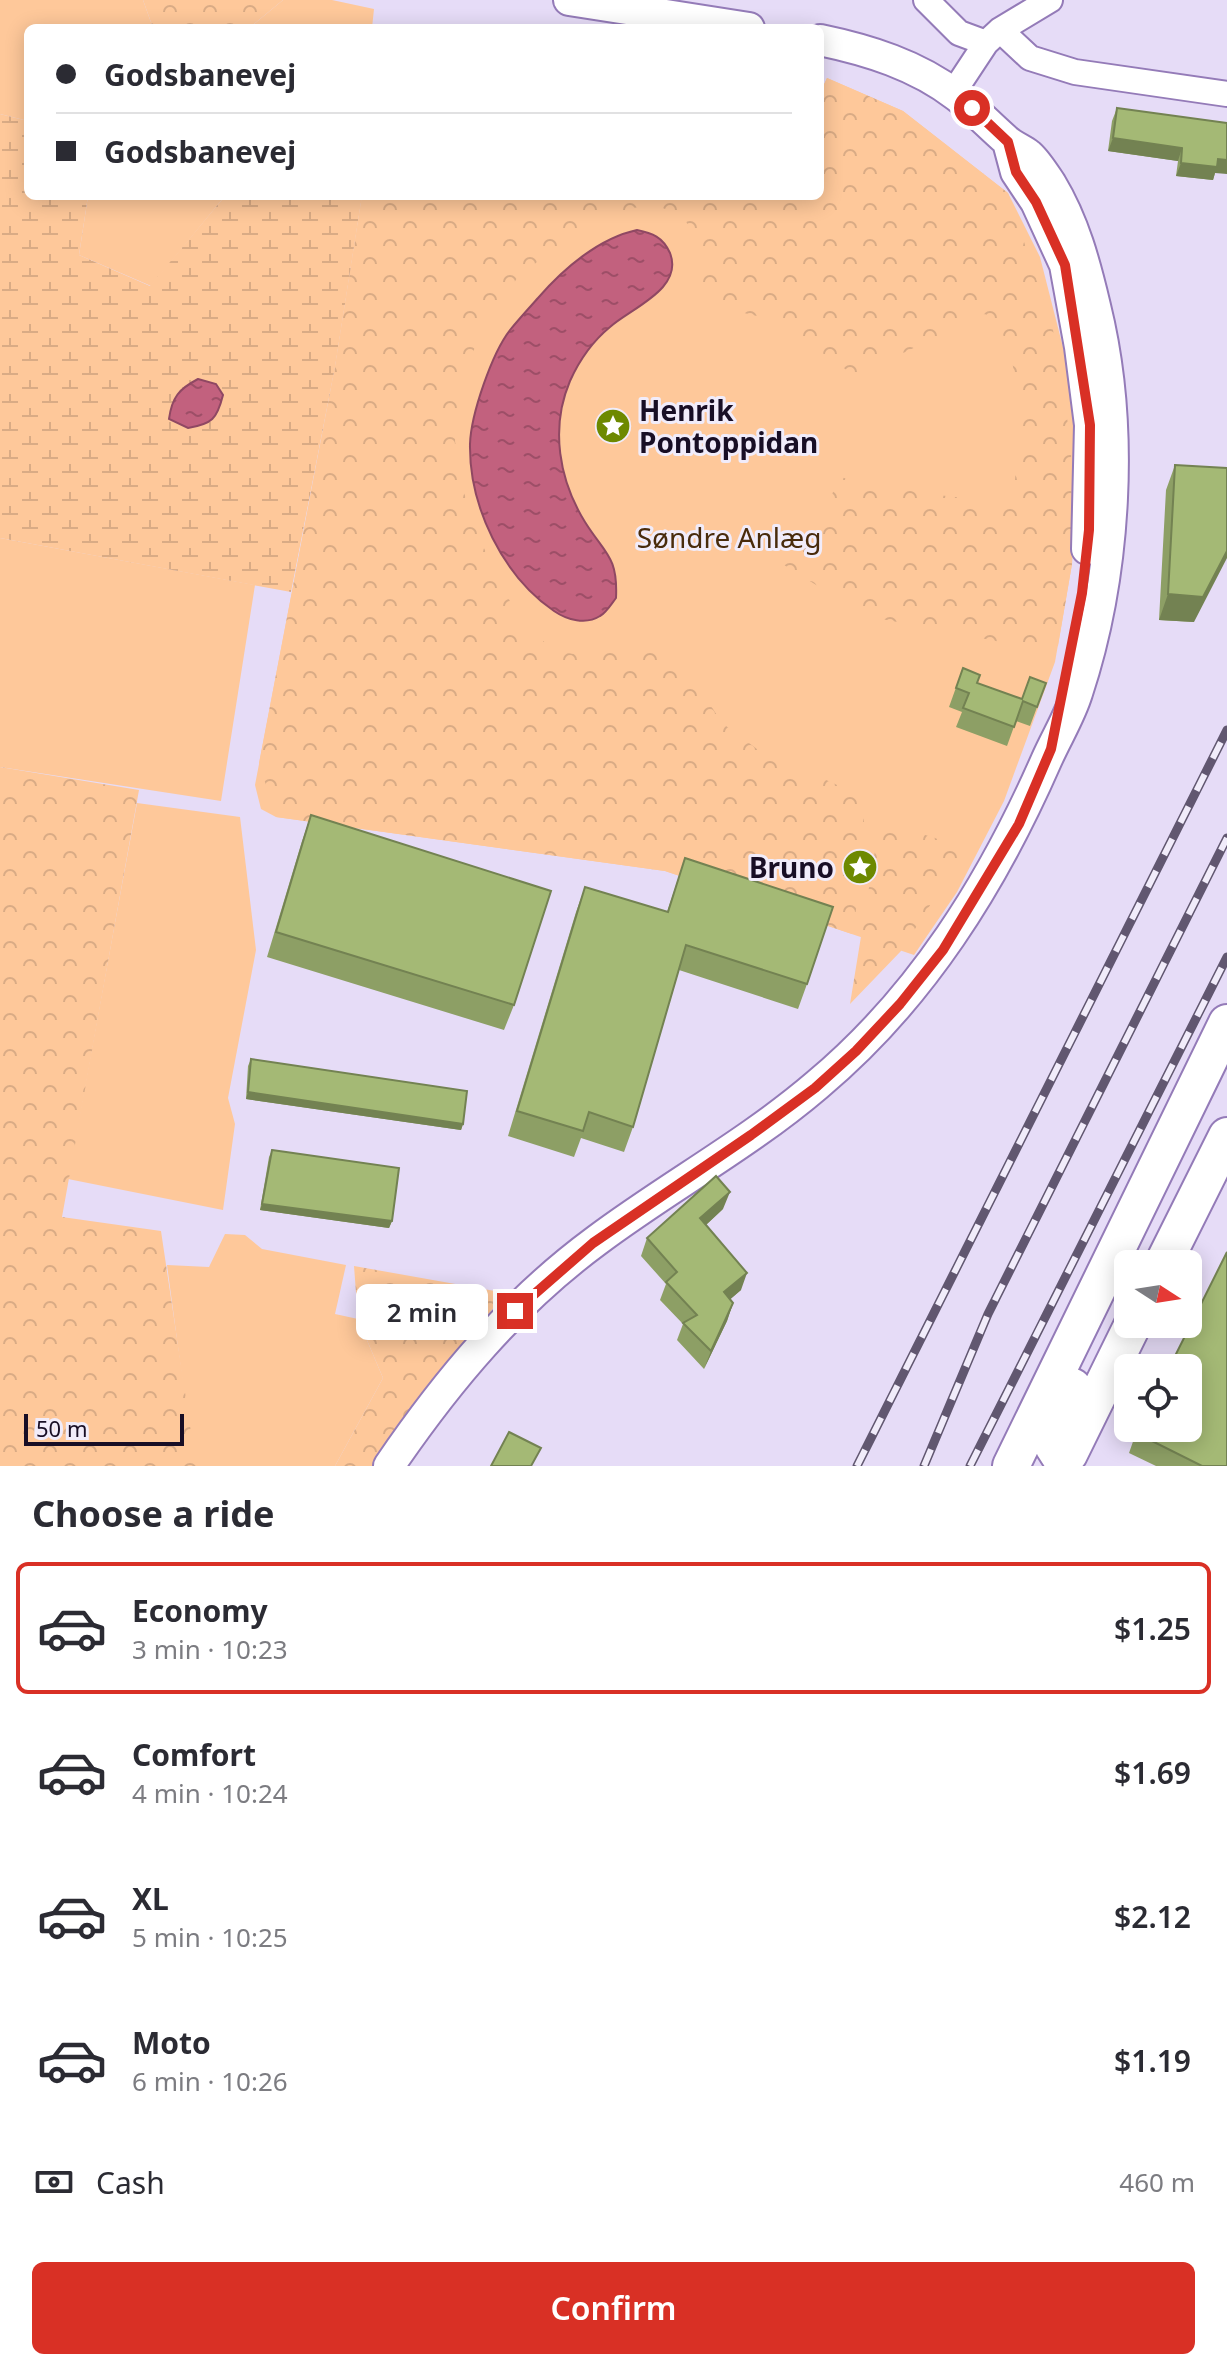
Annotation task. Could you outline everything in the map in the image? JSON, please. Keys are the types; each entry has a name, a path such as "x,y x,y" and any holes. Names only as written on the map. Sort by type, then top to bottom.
{"main road":[{"path":"1011,1466 1227,1023"},
{"path":"1170,1250 1227,1136"},
{"path":"1057,1465 1053,1446 1059,1420 1108,1308 1123,1234"},
{"path":"1057,1465 1125,1338"}],"street":[{"path":"569,0 723,24"},
{"path":"926,0 959,33 993,37 1030,58 1075,72 1227,94"},
{"path":"953,93 993,37 1050,0"},
{"path":"389,1466 429,1407 478,1347 534,1293 593,1243 815,1088 856,1051 943,950 1019,824 1051,749 1082,593 1089,530 1090,425 1065,265 1036,202 1016,172 1008,142 953,93 904,64 860,48 824,41"}],"green space":[{"path":"0,0 143,0 152,24 24,24 24,120 0,114"},
{"path":"143,0 283,0 254,24 152,24"},
{"path":"283,0 332,0 374,9 372,24 254,24"},
{"name":"Søndre Anlæg","path":"827,78 903,111 1008,193 1040,257 1067,363 1079,466 1072,564 1055,662 1004,801 957,892 914,955 665,871 276,817 261,809 255,785 335,367 361,200 824,200 824,84"},
{"path":"827,78 903,111 1008,193 1053,330 1071,443 1072,564 1058,646 1042,650 866,616 776,560 821,522 839,477 922,493 1013,504 1018,431 1014,373 999,328 985,314 859,374 848,371 777,321 698,302 698,258 684,217 658,206 631,208 565,240 518,277 479,333 457,407 455,441 463,490 482,544 521,624 556,651 586,656 625,647 675,650 722,723 757,749 864,797 864,861 852,934 665,871 276,817 259,763 335,367 361,200 824,200 824,84"},
{"path":"0,114 24,120 24,200 87,200 79,255 150,286 222,200 361,200 335,367 291,592 0,538"},
{"path":"87,200 222,200 151,286 79,255"},
{"path":"0,538 255,585 221,801 0,767"},
{"path":"0,767 139,790 62,1217 161,1231 196,1466 0,1466"},
{"path":"137,803 240,817 256,950 228,1098 235,1124 223,1210 68,1179"},
{"path":"879,826 923,834 965,850 901,951 850,1004"},
{"path":"225,1234 245,1235 262,1249 346,1265 335,1314 358,1319 383,1378 335,1466 194,1466 167,1265 209,1267"},
{"path":"354,1266 506,1293 429,1385 377,1466 335,1466 383,1378 358,1319"}],"water":[{"path":"637,230 664,243 672,266 669,277 653,296 610,327 592,345 570,381 560,417 560,453 569,489 585,522 609,556 616,584 616,598 604,613 595,619 577,620 559,614 536,596 519,579 492,538 471,468 471,431 490,368 510,330 570,266 609,240"},
{"path":"198,379 216,384 223,395 212,419 203,425 188,428 169,419 170,411 178,394"}],"building":[{"path":"1117,108 1227,123 1227,160 1218,159 1217,167 1181,163 1182,148 1113,138"},
{"path":"1175,465 1227,468 1227,551 1203,597 1168,594"},
{"path":"963,668 980,675 977,683 1022,699 1030,677 1046,683 1037,707 1023,701 1014,727 963,708 969,693 956,688"},
{"path":"311,815 551,891 514,1005 276,932"},
{"path":"685,858 833,907 807,984 686,945 633,1127 589,1112 583,1131 517,1111 585,887 668,912"},
{"path":"251,1059 467,1091 463,1124 248,1092"},
{"path":"272,1150 399,1168 392,1221 262,1204"},
{"path":"716,1176 730,1192 700,1218 747,1273 724,1292 733,1303 711,1351 683,1323 697,1315 666,1282 677,1272 647,1238"},
{"path":"1227,1252 1227,1466 1202,1466 1154,1442 1202,1442 1202,1354 1176,1354 1184,1338 1202,1338 1202,1302"},
{"path":"509,1432 541,1448 531,1466 491,1466"}],"railway":[{"path":"857,1466 1227,730"},
{"path":"924,1466 988,1314 1227,838"},
{"path":"970,1466 1227,957"}],"place":[{"name":"Henrik Pontoppidan","path":"613,426"},
{"name":"Bruno","path":"860,867"}],"route":[{"path":"515,1311 593,1243 751,1135 815,1088 856,1051 900,1004 943,950 1019,824 1051,749 1082,593 1089,530 1090,425 1065,265 1036,202 1016,172 1008,142 972,108"}]}
